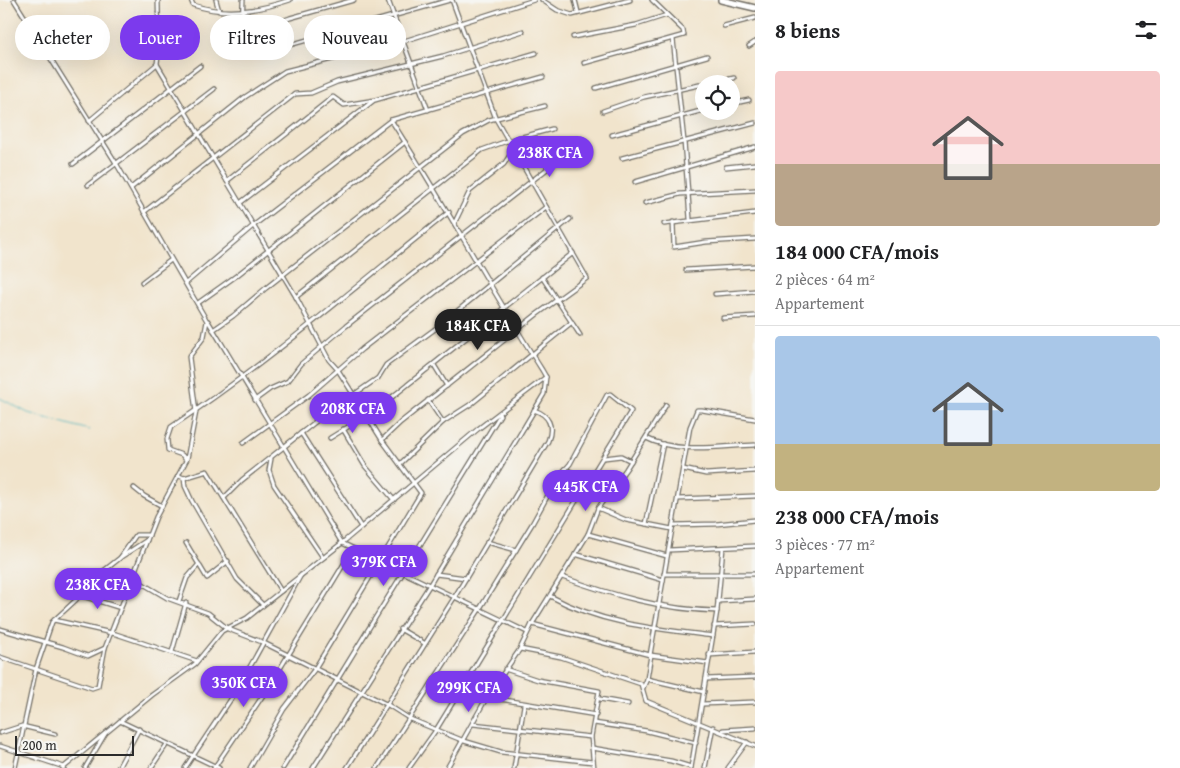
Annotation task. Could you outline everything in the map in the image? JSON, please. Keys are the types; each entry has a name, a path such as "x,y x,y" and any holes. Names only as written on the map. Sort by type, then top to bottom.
{"street":[{"path":"14,0 116,163 198,302 207,321 342,543 527,632"},
{"path":"158,0 159,47 157,64 296,297 329,360 338,370 382,440 413,484 418,488 420,494 314,670 284,710 250,768"},
{"path":"191,0 193,5 219,11 243,12 290,0"},
{"path":"216,0 219,11"},
{"path":"243,0 243,15"},
{"path":"268,0 269,6"},
{"path":"294,19 354,0"},
{"path":"382,440 428,400 557,299 587,278 530,182 496,119 451,0 394,15 388,0"},
{"path":"406,40 534,0"},
{"path":"542,0 564,14 572,15 630,0"},
{"path":"575,0 578,12"},
{"path":"584,63 684,35 683,30 652,0"},
{"path":"721,0 755,8"},
{"path":"573,37 636,25 667,15"},
{"path":"724,26 755,18"},
{"path":"144,212 295,94 311,92 337,82 469,48 523,31"},
{"path":"673,39 682,115 690,220"},
{"path":"749,46 755,42"},
{"path":"406,47 428,110"},
{"path":"227,181 330,98 336,97 344,105 376,100 419,86 536,54"},
{"path":"596,88 707,56"},
{"path":"131,188 258,87 285,71 329,60"},
{"path":"89,121 157,64"},
{"path":"73,164 103,143 200,66"},
{"path":"186,283 253,226 391,120 543,77"},
{"path":"602,111 644,97 695,86"},
{"path":"88,185 214,90"},
{"path":"240,202 376,100"},
{"path":"740,102 749,100"},
{"path":"213,330 463,134 496,119 545,106"},
{"path":"612,135 695,112"},
{"path":"313,768 429,586 544,394 546,377 503,309 463,235 391,120"},
{"path":"622,158 755,123"},
{"path":"296,297 482,150 552,129"},
{"path":"198,302 268,252 405,142"},
{"path":"635,182 755,147"},
{"path":"455,222 470,191 504,164 513,151"},
{"path":"255,400 270,389 288,381 301,364 549,167 548,157 554,154"},
{"path":"726,167 755,164"},
{"path":"645,203 674,195 755,190"},
{"path":"243,443 338,370 476,259 546,207"},
{"path":"186,460 182,456 169,452 167,438 171,427 196,412 242,377 448,212"},
{"path":"664,224 755,213"},
{"path":"224,498 242,480 271,459 283,446 352,394 378,378 386,364 439,326 490,282 570,219"},
{"path":"673,222 674,247 706,242 755,239"},
{"path":"330,438 377,410 573,252"},
{"path":"142,282 172,260"},
{"path":"686,270 755,266"},
{"path":"542,277 580,335"},
{"path":"715,294 755,291"},
{"path":"723,318 755,316"},
{"path":"0,657 92,688 97,687 105,648 149,535 186,460 196,412 188,363 191,353 204,336 207,321"},
{"path":"400,465 443,422 471,404 572,322"},
{"path":"434,365 447,386"},
{"path":"0,746 64,768 107,731 197,661 220,634 264,605 322,556 342,543 478,430 500,415 546,377"},
{"path":"377,768 480,610 558,477 583,443 607,395 610,394 631,411 504,621 410,768"},
{"path":"428,400 443,422"},
{"path":"448,768 487,697 520,649 527,632 588,534 598,508 631,462 666,405"},
{"path":"346,768 388,705 424,643 454,598 550,435 552,431 548,420 541,412 534,410"},
{"path":"642,690 647,680 686,446 690,427 697,410 755,419"},
{"path":"283,768 500,415"},
{"path":"343,429 366,466 394,500"},
{"path":"301,433 362,527"},
{"path":"646,438 663,444 686,446 755,445"},
{"path":"646,524 663,444"},
{"path":"603,458 621,456 631,462"},
{"path":"271,459 269,470 274,485 322,556"},
{"path":"683,469 706,474 755,471"},
{"path":"565,470 590,480"},
{"path":"178,476 184,478 207,471 281,591"},
{"path":"184,478 185,486 195,506 241,584 264,605"},
{"path":"134,488 162,506"},
{"path":"678,499 755,496"},
{"path":"598,508 626,520 672,527 755,520"},
{"path":"588,534 667,556"},
{"path":"120,558 136,535 149,535"},
{"path":"15,768 22,726 31,699 36,669 54,620 79,596 94,578 148,540"},
{"path":"487,542 516,550"},
{"path":"186,543 207,578 228,561"},
{"path":"669,550 755,546"},
{"path":"592,748 671,761 691,767 717,611 723,548"},
{"path":"120,721 216,767 353,549"},
{"path":"576,554 663,580"},
{"path":"179,601 187,578 199,564"},
{"path":"185,768 231,699 262,642 291,596 301,574"},
{"path":"436,574 466,578"},
{"path":"664,574 755,574"},
{"path":"562,577 604,591 660,605 682,609 717,611"},
{"path":"133,578 168,598 186,603 208,613 228,629 262,642 314,670 388,705 410,719 436,730 482,748 516,754 593,762"},
{"path":"79,596 121,608"},
{"path":"550,596 584,613 600,618 656,629 713,636"},
{"path":"718,601 755,599"},
{"path":"172,652 186,603"},
{"path":"54,620 111,634 197,661"},
{"path":"532,624 651,655 708,663"},
{"path":"714,626 755,624"},
{"path":"0,629 88,656 105,648"},
{"path":"400,629 424,643"},
{"path":"520,649 543,652 641,684 646,701 722,730 755,746"},
{"path":"710,655 755,652"},
{"path":"505,669 538,680 599,691 600,699 592,737 594,768"},
{"path":"706,679 755,677"},
{"path":"647,680 704,692"},
{"path":"487,697 524,705 596,716"},
{"path":"600,699 628,704"},
{"path":"702,704 755,702"},
{"path":"514,768 524,705"},
{"path":"594,723 647,731 696,743"},
{"path":"473,724 592,737"},
{"path":"0,732 22,726 55,734"},
{"path":"705,768 713,727"},
{"path":"722,730 755,728"},
{"path":"118,768 139,729"},
{"path":"85,768 107,731"},
{"path":"728,768 747,742"},
{"path":"152,768 167,744"}],"waterway":[{"path":"0,398 28,413 89,430"}]}
